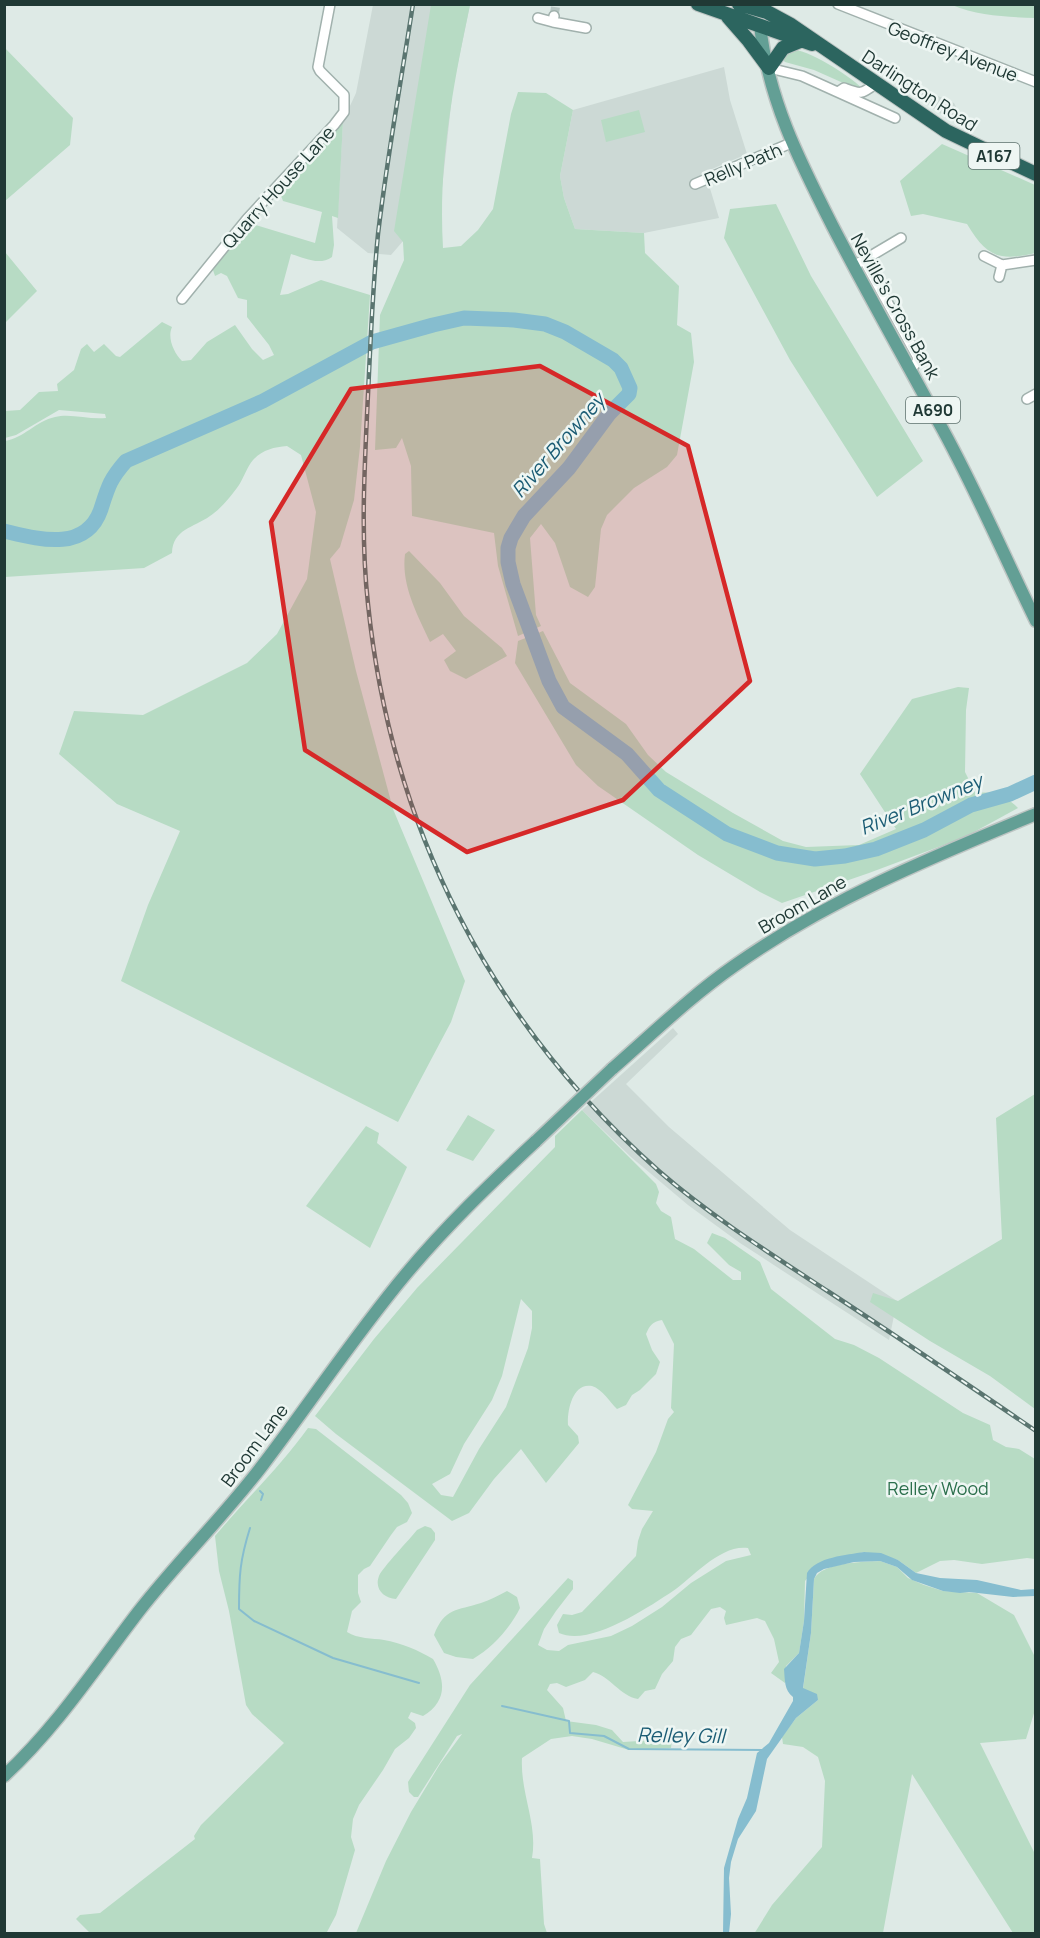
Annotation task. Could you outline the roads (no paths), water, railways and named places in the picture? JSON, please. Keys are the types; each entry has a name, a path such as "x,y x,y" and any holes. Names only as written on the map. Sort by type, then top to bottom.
{"highway":[{"name":"A167","path":"698,4 765,27"},
{"name":"A167","path":"739,4 763,8"},
{"name":"A690","path":"763,8 765,27"},
{"name":"Darlington Road","path":"763,8 954,136 1035,174"},
{"path":"726,15 769,68 783,48 800,41"},
{"name":"Darlington Road","path":"765,27 800,41 820,46"}],"main road":[{"name":"Neville's Cross Bank","path":"765,27 769,68 778,106 791,143 858,263 910,370 953,448 1035,621"},
{"name":"Broom Lane","path":"4,1776 58,1719 140,1610 262,1466 363,1327 406,1273 465,1209 612,1069 664,1022 734,966 800,924 886,878 1035,814"}],"street":[{"name":"Quarry House Lane","path":"182,299 247,219 344,112 344,95 318,67 330,4"},
{"name":"Geoffrey Avenue","path":"838,4 1035,82"},
{"path":"538,18 554,19 586,28"},
{"path":"769,68 802,76 895,118"},
{"path":"838,92 844,88 864,93 875,84"},
{"name":"Relly Path","path":"695,184 791,143"},
{"path":"858,263 902,238"},
{"path":"984,256 1002,265 1035,260"},
{"path":"999,277 1002,265"}],"water":[{"path":"864,1552 881,1553 898,1560 916,1573 940,1578 977,1580 1021,1590 1035,1589 1035,1596 1013,1597 943,1591 912,1580 897,1567 880,1561 854,1562 824,1569 817,1573 814,1579 811,1633 803,1688 817,1694 818,1700 796,1718 767,1759 756,1811 738,1839 731,1862 729,1933 723,1933 724,1868 738,1819 747,1798 757,1753 769,1743 793,1701 793,1697 786,1688 784,1669 799,1653 807,1573 817,1563 825,1560"}],"waterway":[{"name":"River Browney","path":"4,531 60,540 84,532 94,523 110,484 126,461 263,401 372,342 464,318 545,324 565,332 613,360 621,368 630,388 629,394 609,414 569,468 524,516 508,548 508,562 513,584 549,681 563,707 627,754 659,790 727,834 777,853 815,859 845,856 876,849 924,830 971,805 1010,794 1036,782"},
{"name":"Relley Gill","path":"260,1491 263,1494 261,1500"},
{"name":"Relley Gill","path":"250,1528 241,1568 239,1609 254,1621 333,1658 419,1683"},
{"name":"Relley Gill","path":"502,1706 569,1721 570,1733 604,1736 629,1749 764,1750"}],"tunnel":[{"path":"554,16 556,4"}],"railway":[{"path":"413,4 378,234 369,370 364,533 368,604 380,687 400,767 426,843 459,916 499,986 546,1052 600,1114 660,1172 742,1235 1036,1431"}],"park label":[{"name":"Relley Wood","path":"938,1488"}]}
